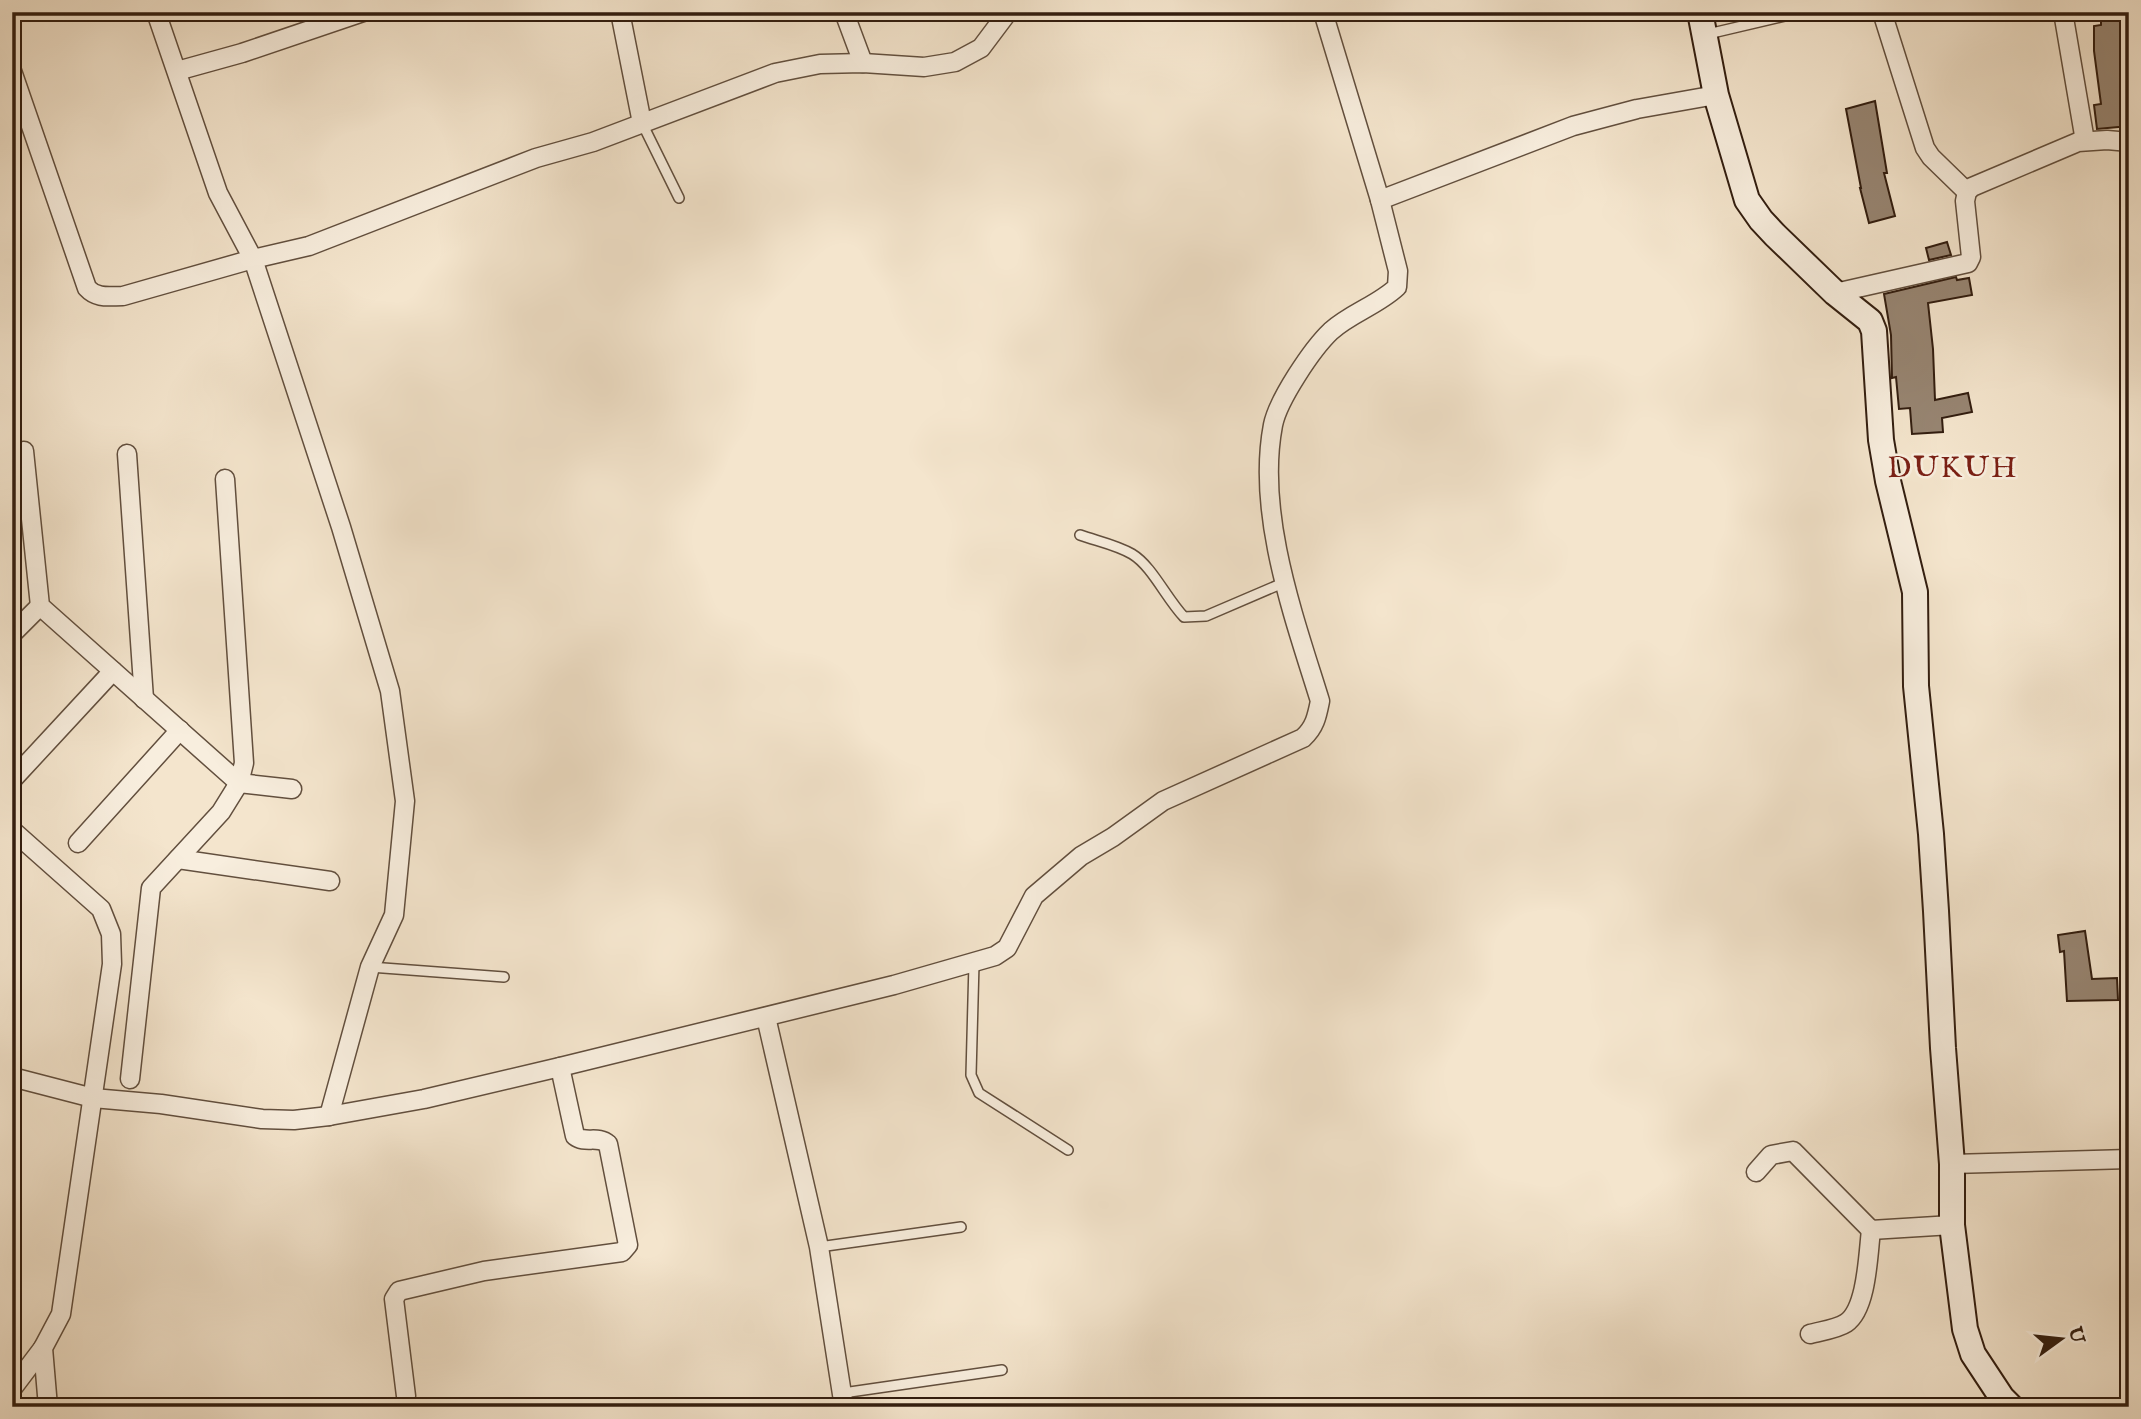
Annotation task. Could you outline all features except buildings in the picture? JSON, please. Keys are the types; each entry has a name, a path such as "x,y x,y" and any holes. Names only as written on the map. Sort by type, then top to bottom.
{"street":[{"path":"156,12 218,193 253,259 341,527 390,691 405,801 394,915 370,967 329,1116"},
{"path":"177,71 242,53 363,12"},
{"path":"620,12 642,123"},
{"path":"844,12 863,63"},
{"path":"12,71 87,288 93,294 103,297 123,296 309,246 536,158 593,142 775,73 820,64 863,63 924,67 955,62 981,48 1008,12"},
{"path":"12,1077 93,1098 161,1104 262,1119 294,1120 329,1116 424,1098 560,1067 974,963 995,956 1007,948 1034,896 1081,856 1163,801 1290,746 1312,730 1320,701 1283,583 1273,520 1270,469 1274,424 1306,361 1331,331 1386,298 1397,287 1398,271 1380,200 1322,12"},
{"path":"1882,12 1925,148 1931,158 1967,192"},
{"path":"2063,12 2085,141"},
{"path":"1702,24 1716,95 1748,200 1761,220 1835,293 1870,321 1874,331 1881,440 1888,481 1915,592 1916,686 1920,749 1931,834 1942,1048 1952,1164 1952,1225 1965,1329 1973,1354 2011,1407"},
{"path":"1380,200 1573,126 1637,109 1716,95"},
{"path":"1835,293 1968,263 1971,257 1965,201 1967,192 1972,187 2085,141 2129,142"},
{"path":"24,451 40,607 239,783 292,789"},
{"path":"127,454 144,699"},
{"path":"12,488 27,472"},
{"path":"130,1079 151,887 221,813 239,783 244,763 225,479"},
{"path":"12,634 40,607"},
{"path":"12,780 113,671"},
{"path":"78,844 180,730"},
{"path":"12,830 101,909 111,934 112,964 61,1314 43,1348 12,1388"},
{"path":"178,859 330,881"},
{"path":"765,1017 819,1247 843,1400"},
{"path":"406,1396 394,1299 399,1291 484,1271 622,1252 628,1245 608,1144 601,1140 583,1141 575,1136 560,1067"},
{"path":"1756,1172 1771,1155 1793,1152 1871,1230 1952,1225"},
{"path":"1952,1164 2129,1159"},
{"path":"1810,1334 1845,1324 1857,1313 1871,1230"},
{"path":"43,1348 48,1407"}],"lane":[{"path":"1702,24 1798,13"},
{"path":"642,123 679,198"},
{"path":"1080,536 1132,554 1153,574 1170,602 1184,617 1206,617 1283,583"},
{"path":"974,963 971,1075 974,1087 979,1093 1068,1150"},
{"path":"370,967 504,977"},
{"path":"819,1247 961,1227"},
{"path":"843,1400 1002,1370"}],"district":[{"name":"DUKUH","path":"1953,469"}]}
